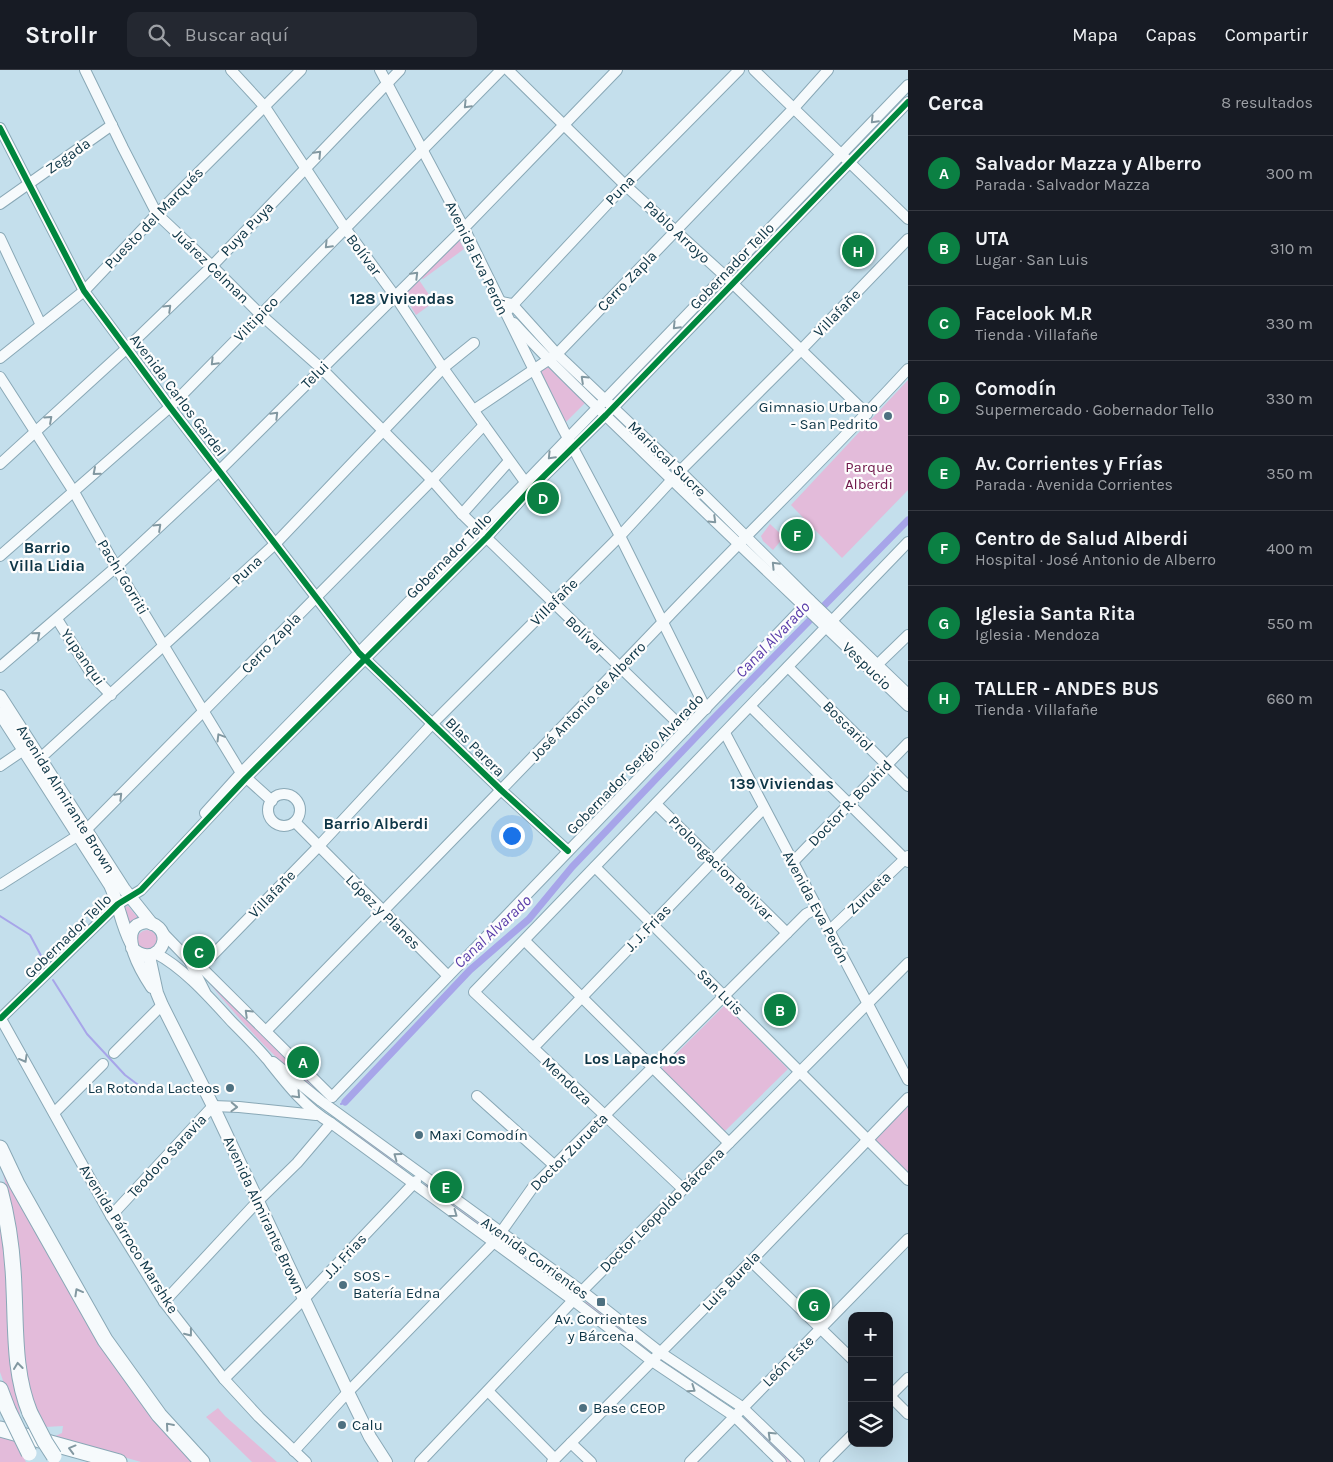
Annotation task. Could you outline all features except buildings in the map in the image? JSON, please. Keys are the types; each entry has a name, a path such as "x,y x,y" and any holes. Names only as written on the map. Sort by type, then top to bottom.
{"highway":[{"path":"0,1148 17,1184 105,1340 148,1400 202,1462"},
{"path":"0,1190 7,1219 12,1254 15,1341 23,1393 30,1413 56,1459"},
{"path":"0,1389 31,1457"},
{"path":"0,1429 119,1462"}],"main road":[{"name":"Avenida Almirante Brown","path":"0,696 27,748"},
{"name":"Avenida Almirante Brown","path":"0,713 37,762 81,833 110,885 118,904 118,912 123,929 141,969 159,999 213,1106 303,1300 370,1437"},
{"name":"Avenida Almirante Brown","path":"81,833 130,897 157,928"},
{"path":"147,922 157,928 164,942 161,949 152,955 141,954 131,946 131,933 138,925 147,922"},
{"path":"152,955 159,999"},
{"path":"370,1437 379,1462"},
{"path":"370,1437 386,1462"}],"street":[{"name":"Juárez Celman","path":"85,70 157,214 260,314 322,369 432,480 462,514 487,537"},
{"name":"Bolívar","path":"232,70 265,108 344,228 395,296 443,368 528,486"},
{"name":"Puesto del Marqués","path":"0,358 84,291 157,214 301,70"},
{"name":"Avenida Eva Perón","path":"380,70 464,228 533,370 620,536 706,709"},
{"name":"Puya Puya","path":"0,464 126,349 212,266 400,70"},
{"name":"Viltipico","path":"0,556 170,407 501,70"},
{"name":"Pablo Arroyo","path":"508,70 625,185 725,276 867,414"},
{"name":"Telui","path":"0,667 57,619 220,470 464,228 617,70"},
{"name":"Puna","path":"505,313 625,185 739,70"},
{"path":"754,70 908,219"},
{"name":"Cerro Zapla","path":"474,410 557,354 676,232 828,70"},
{"name":"Gobernador Tello","path":"362,656 479,530 528,486 570,443 597,408 908,86"},
{"name":"Gobernador Tello","path":"570,443 614,407 908,102"},
{"name":"Zegada","path":"0,204 112,125"},
{"name":"Avenida Carlos Gardel","path":"0,128 84,291 170,407 362,656"},
{"path":"0,238 42,325"},
{"name":"Villafañe","path":"201,967 318,847 433,724 620,536 680,471 908,239"},
{"path":"500,302 512,304"},
{"name":"Mariscal Sucre","path":"512,304 557,354 747,536 807,603"},
{"name":"Mariscal Sucre","path":"505,313 548,361 606,415 738,545 807,603"},
{"name":"Puna","path":"37,762 275,544 443,368 474,343"},
{"name":"José Antonio de Alberro","path":"266,1031 867,414 908,369"},
{"name":"Pachi Gorriti","path":"0,376 74,492 164,646 244,775 272,801"},
{"name":"Cerro Zapla","path":"0,886 81,833 204,711 484,425"},
{"path":"462,514 509,461"},
{"name":"Gobernador Tello","path":"0,1017 118,904 141,890 244,775 362,656 487,537 528,486"},
{"name":"Bolívar","path":"487,537 552,603 685,730"},
{"path":"729,1143 525,941 908,542"},
{"path":"807,603 829,624"},
{"name":"Gobernador Sergio Alvarado","path":"332,1096 807,603"},
{"name":"Yupanqui","path":"57,619 92,675 111,695"},
{"name":"Vespucio","path":"829,624 878,665 908,694"},
{"name":"Vespucio","path":"829,624 908,706"},
{"path":"878,665 908,635"},
{"name":"Blas Parera","path":"362,656 501,790 568,851"},
{"name":"Boscariol","path":"788,667 908,786"},
{"path":"751,707 907,859"},
{"name":"Avenida Eva Perón","path":"725,733 816,909 908,1080"},
{"name":"Doctor R. Bouhid","path":"792,862 908,743"},
{"path":"0,766 27,748"},
{"path":"286,795 296,799 300,813 295,822 282,826 273,821 269,811 272,801 276,797 286,795"},
{"name":"Prolongacion Bolivar","path":"656,804 787,933"},
{"name":"J. J. Frias","path":"533,1048 764,808"},
{"name":"López y Planes","path":"295,822 448,976"},
{"name":"Zurueta","path":"829,931 907,859"},
{"name":"San Luis","path":"595,867 908,1180"},
{"name":"Doctor Zurueta","path":"294,1451 348,1392 494,1242 532,1187 806,914 816,909"},
{"name":"Avenida Corrientes","path":"157,928 189,960 206,995"},
{"name":"Mendoza","path":"525,941 474,992 683,1189"},
{"name":"Avenida Corrientes","path":"152,955 175,965 206,995 316,1114 331,1123 574,1301 652,1362 734,1416 781,1462"},
{"path":"189,960 201,967 332,1096 331,1108"},
{"name":"Doctor Leopoldo Bárcena","path":"420,1462 582,1291 908,963"},
{"path":"114,1053 159,999"},
{"name":"Avenida Párroco Marshke","path":"0,1017 111,1216 164,1302 224,1379 259,1417 306,1462"},
{"name":"Avenida Corrientes","path":"266,1058 331,1108 582,1291 661,1352 742,1407 800,1462"},
{"path":"54,1113 103,1064"},
{"path":"477,1096 555,1166"},
{"name":"Luis Burela","path":"553,1460 652,1362 908,1098"},
{"name":"Teodoro Saravia","path":"111,1216 213,1106 316,1114"},
{"path":"164,1302 257,1202 297,1163 331,1123"},
{"name":"J.J. Frias","path":"224,1379 303,1300 422,1175"},
{"name":"León Este","path":"690,1462 908,1239"},
{"path":"751,1261 850,1357"},
{"path":"893,1393 908,1378"},
{"path":"488,1391 553,1460"},
{"path":"893,1399 908,1414"},
{"path":"825,1462 848,1439"},
{"path":"571,1442 591,1462"}],"green space":[{"path":"459,240 464,249 423,279 421,278"},
{"path":"419,280 434,302 416,315 404,295"},
{"path":"546,365 585,403 566,422 539,370"},
{"name":"Parque Alberdi","path":"908,380 908,490 842,558 791,505"},
{"path":"770,524 784,537 773,550 763,541 761,536"},
{"path":"128,906 139,919 128,929 124,907"},
{"path":"143,930 151,930 157,936 157,944 151,950 143,950 137,944 137,936"},
{"path":"209,981 328,1100 280,1061 250,1031"},
{"path":"725,1005 788,1069 724,1132 661,1069"},
{"path":"908,1103 908,1176 872,1140"},
{"path":"346,1126 411,1171 398,1167 345,1128"},
{"path":"0,1161 47,1248 196,1462 141,1462 53,1437 62,1433 63,1426 45,1427 32,1400 25,1370 10,1203"},
{"path":"425,1184 488,1230 489,1232 424,1186"},
{"path":"0,1209 8,1283 9,1357 20,1414 15,1415 0,1372"},
{"path":"505,1243 568,1288 569,1291 504,1245"},
{"path":"585,1302 648,1348 648,1351 584,1304"},
{"path":"663,1360 719,1397 720,1400 662,1363"},
{"path":"218,1408 277,1462 252,1462 206,1417"},
{"path":"744,1418 792,1462 787,1462 744,1421"},
{"path":"0,1434 14,1438 26,1462 0,1462"}],"waterway":[{"name":"Canal Alvarado","path":"345,1102 470,970 529,919 572,867 713,719 908,520"},
{"path":"0,916 30,935 46,965"},
{"path":"53,980 87,1034 125,1075 149,1093"},
{"name":"Canal Alvarado","path":"341,1104 345,1102"}],"cycle path":[{"path":"1,1018 118,904 141,890 246,778 487,537 531,489 606,415 908,102"},
{"path":"0,128 84,291 170,407 359,653 501,790 568,851"}],"place":[{"name":"TALLER - ANDES BUS","path":"858,251"},
{"name":"Gimnasio Urbano - San Pedrito","path":"888,416"},
{"name":"Comodín","path":"543,498"},
{"name":"Centro de Salud Alberdi","path":"797,535"},
{"name":"Facelook M.R","path":"199,952"},
{"name":"UTA","path":"780,1010"},
{"name":"Salvador Mazza y Alberro","path":"303,1062"},
{"name":"La Rotonda Lacteos","path":"230,1088"},
{"name":"Maxi Comodín","path":"419,1135"},
{"name":"Av. Corrientes y Frías","path":"446,1187"},
{"name":"SOS - Batería Edna","path":"343,1285"},
{"name":"Av. Corrientes y Bárcena","path":"601,1302"},
{"name":"Iglesia Santa Rita","path":"814,1305"},
{"name":"Base CEOP","path":"583,1408"},
{"name":"Calu","path":"342,1425"}],"district":[{"name":"128 Viviendas","path":"402,298"},
{"name":"Barrio Villa Lidia","path":"47,556"},
{"name":"139 Viviendas","path":"782,783"},
{"name":"Barrio Alberdi","path":"376,823"},
{"name":"Los Lapachos","path":"635,1058"}]}
